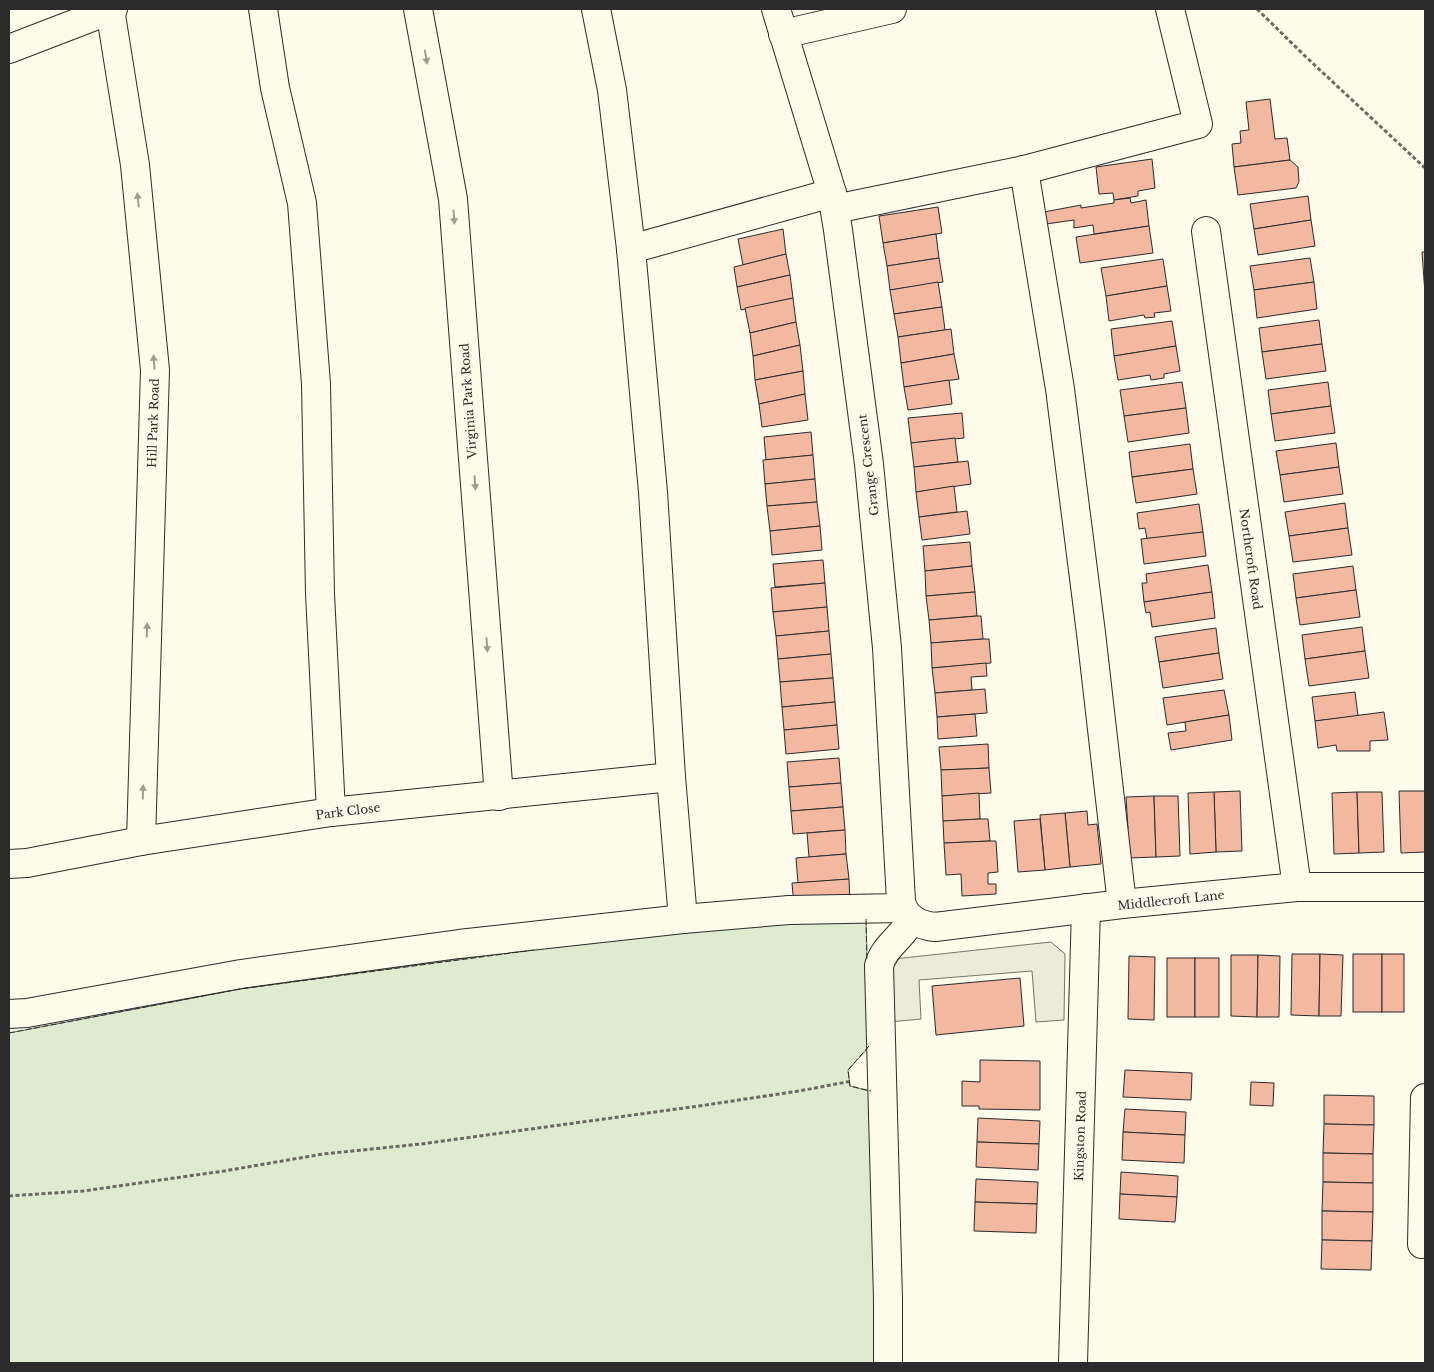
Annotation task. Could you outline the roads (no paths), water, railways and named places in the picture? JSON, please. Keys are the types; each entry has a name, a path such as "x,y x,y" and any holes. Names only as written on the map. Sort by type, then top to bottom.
{"street":[{"path":"9,49 112,9"},
{"name":"Hill Park Road","path":"112,9 135,165 155,370 141,841"},
{"path":"263,9 275,88 302,203 316,384 320,594 331,812"},
{"name":"Virginia Park Road","path":"418,9 453,199 499,796"},
{"path":"596,9 612,90 631,249 653,492 683,919"},
{"path":"779,21 892,9"},
{"path":"631,249 833,201 1024,170 1198,124 1170,9"},
{"name":"Grange Crescent","path":"779,21 833,201 869,464 887,648 900,894 910,917"},
{"path":"1024,170 1060,389 1091,633 1122,904"},
{"name":"Northcroft Road","path":"1206,231 1297,887"},
{"name":"Park Close","path":"18,864 141,841 331,812 672,777"},
{"name":"Middlecroft Lane","path":"9,1014 27,1013 241,974 459,944 683,919 789,910 910,917 925,926 945,926 1122,904 1297,887 1425,887"},
{"name":"Kingston Road","path":"1073,1363 1086,908"},
{"path":"888,1363 879,966 882,956 908,928 910,917"},
{"path":"1422,1244 1425,1098"}]}
